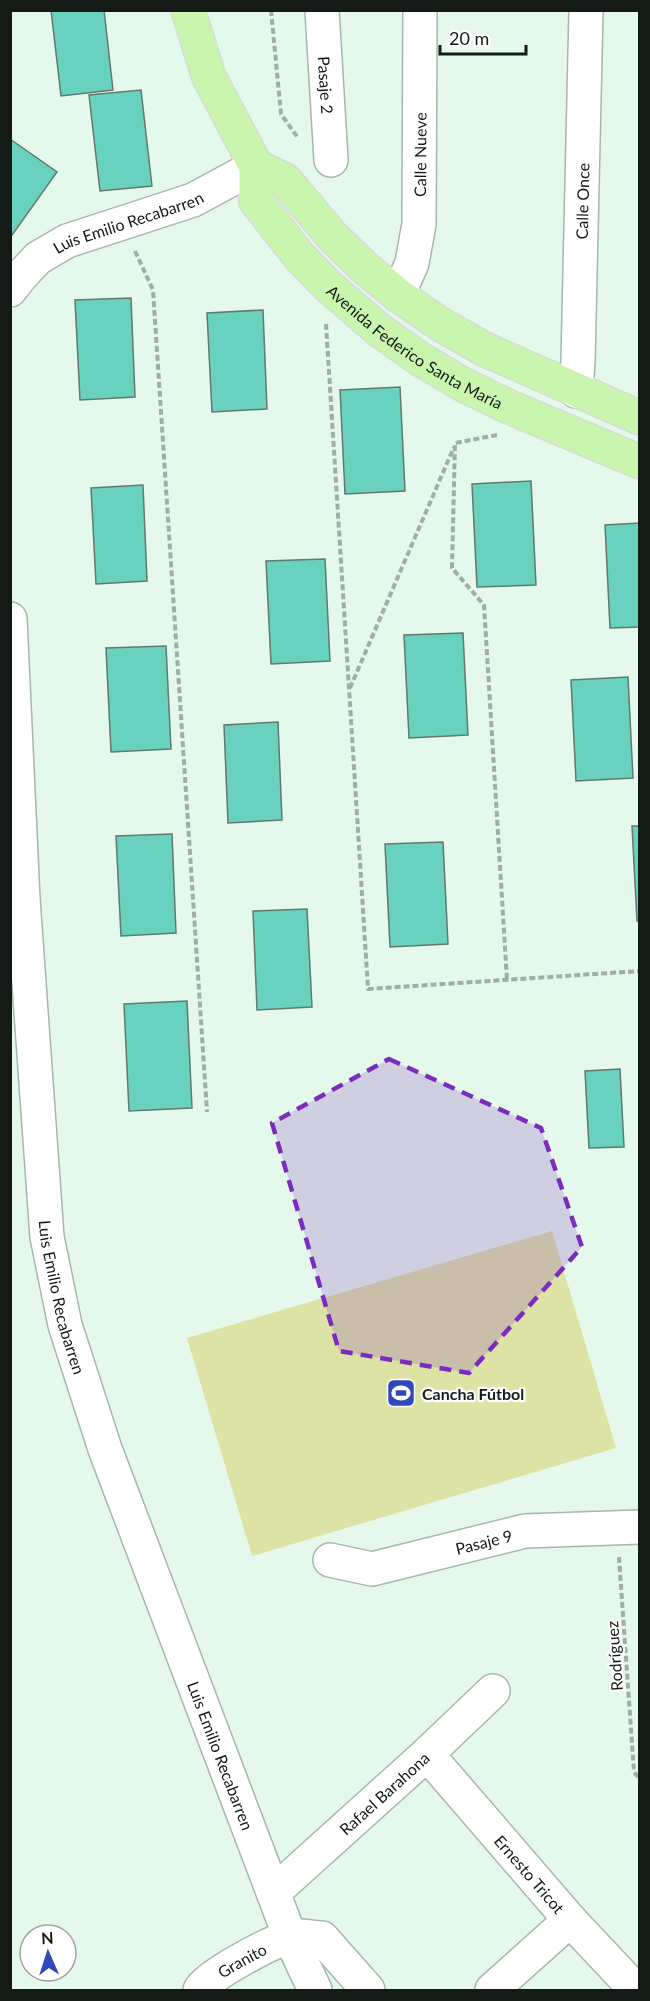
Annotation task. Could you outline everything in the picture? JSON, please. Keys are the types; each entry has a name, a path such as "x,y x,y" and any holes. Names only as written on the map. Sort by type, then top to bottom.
{"main road":[{"name":"Avenida Federico Santa María","path":"188,10 209,77 256,166 256,201 299,256 327,285 379,330 420,359 462,384 507,406 639,462"},
{"name":"Avenida Federico Santa María","path":"256,166 285,180 332,236 398,295 440,324 484,349 639,418"}],"street":[{"name":"Pasaje 2","path":"322,10 331,160"},
{"name":"Calle Nueve","path":"398,295 412,263 420,224 420,10"},
{"name":"Calle Once","path":"576,391 586,10"},
{"name":"Luis Emilio Recabarren","path":"10,291 38,258 67,241 193,200 256,166"},
{"name":"Luis Emilio Recabarren","path":"10,619 23,899 47,1237 65,1325 105,1449 290,1936 315,1990"},
{"name":"Pasaje 9","path":"330,1560 372,1569 525,1531 628,1528"},
{"name":"Rafael Barahona","path":"274,1892 493,1691"},
{"name":"Ernesto Tricot","path":"427,1754 570,1920 636,1990"},
{"path":"492,1990 570,1920"},
{"path":"290,1936 322,1938 368,1990"},
{"name":"Granito","path":"200,1990 223,1969 290,1936"}],"path":[{"path":"271,10 281,114 301,142"},
{"path":"123,224 153,290 207,1112"},
{"path":"327,285 325,315 368,989 639,971"},
{"path":"455,443 499,435"},
{"path":"349,691 455,443"},
{"path":"455,443 452,568 484,604 507,980"},
{"name":"Rodríguez","path":"628,1528 634,1772 639,1779"}],"highlighted area":[{"path":"389,1059 541,1128 582,1247 469,1373 339,1351 272,1123"}],"green space":[{"name":"Cancha Fútbol","path":"552,1231 616,1448 252,1556 187,1338"}],"building":[{"path":"51,10 104,10 113,90 61,96"},
{"path":"141,90 152,186 100,191 89,95"},
{"path":"10,139 57,172 10,238"},
{"path":"131,298 135,397 80,400 75,300"},
{"path":"263,310 267,409 212,412 207,313"},
{"path":"400,387 405,491 345,494 340,390"},
{"path":"531,481 536,585 477,587 472,484"},
{"path":"143,485 147,581 96,584 91,488"},
{"path":"640,523 640,627 610,628 605,525"},
{"path":"325,559 330,661 271,664 266,561"},
{"path":"463,633 468,735 409,738 404,635"},
{"path":"166,646 171,749 111,752 106,648"},
{"path":"628,677 633,778 576,781 571,680"},
{"path":"278,722 282,820 228,823 224,725"},
{"path":"632,826 640,826 640,921 637,921"},
{"path":"172,834 176,933 121,936 116,836"},
{"path":"443,842 448,944 390,947 385,844"},
{"path":"307,909 312,1007 257,1010 253,911"},
{"path":"187,1001 192,1108 129,1111 124,1004"},
{"path":"620,1069 624,1147 589,1148 585,1071"}],"place":[{"name":"Cancha Fútbol","path":"401,1393"}]}
